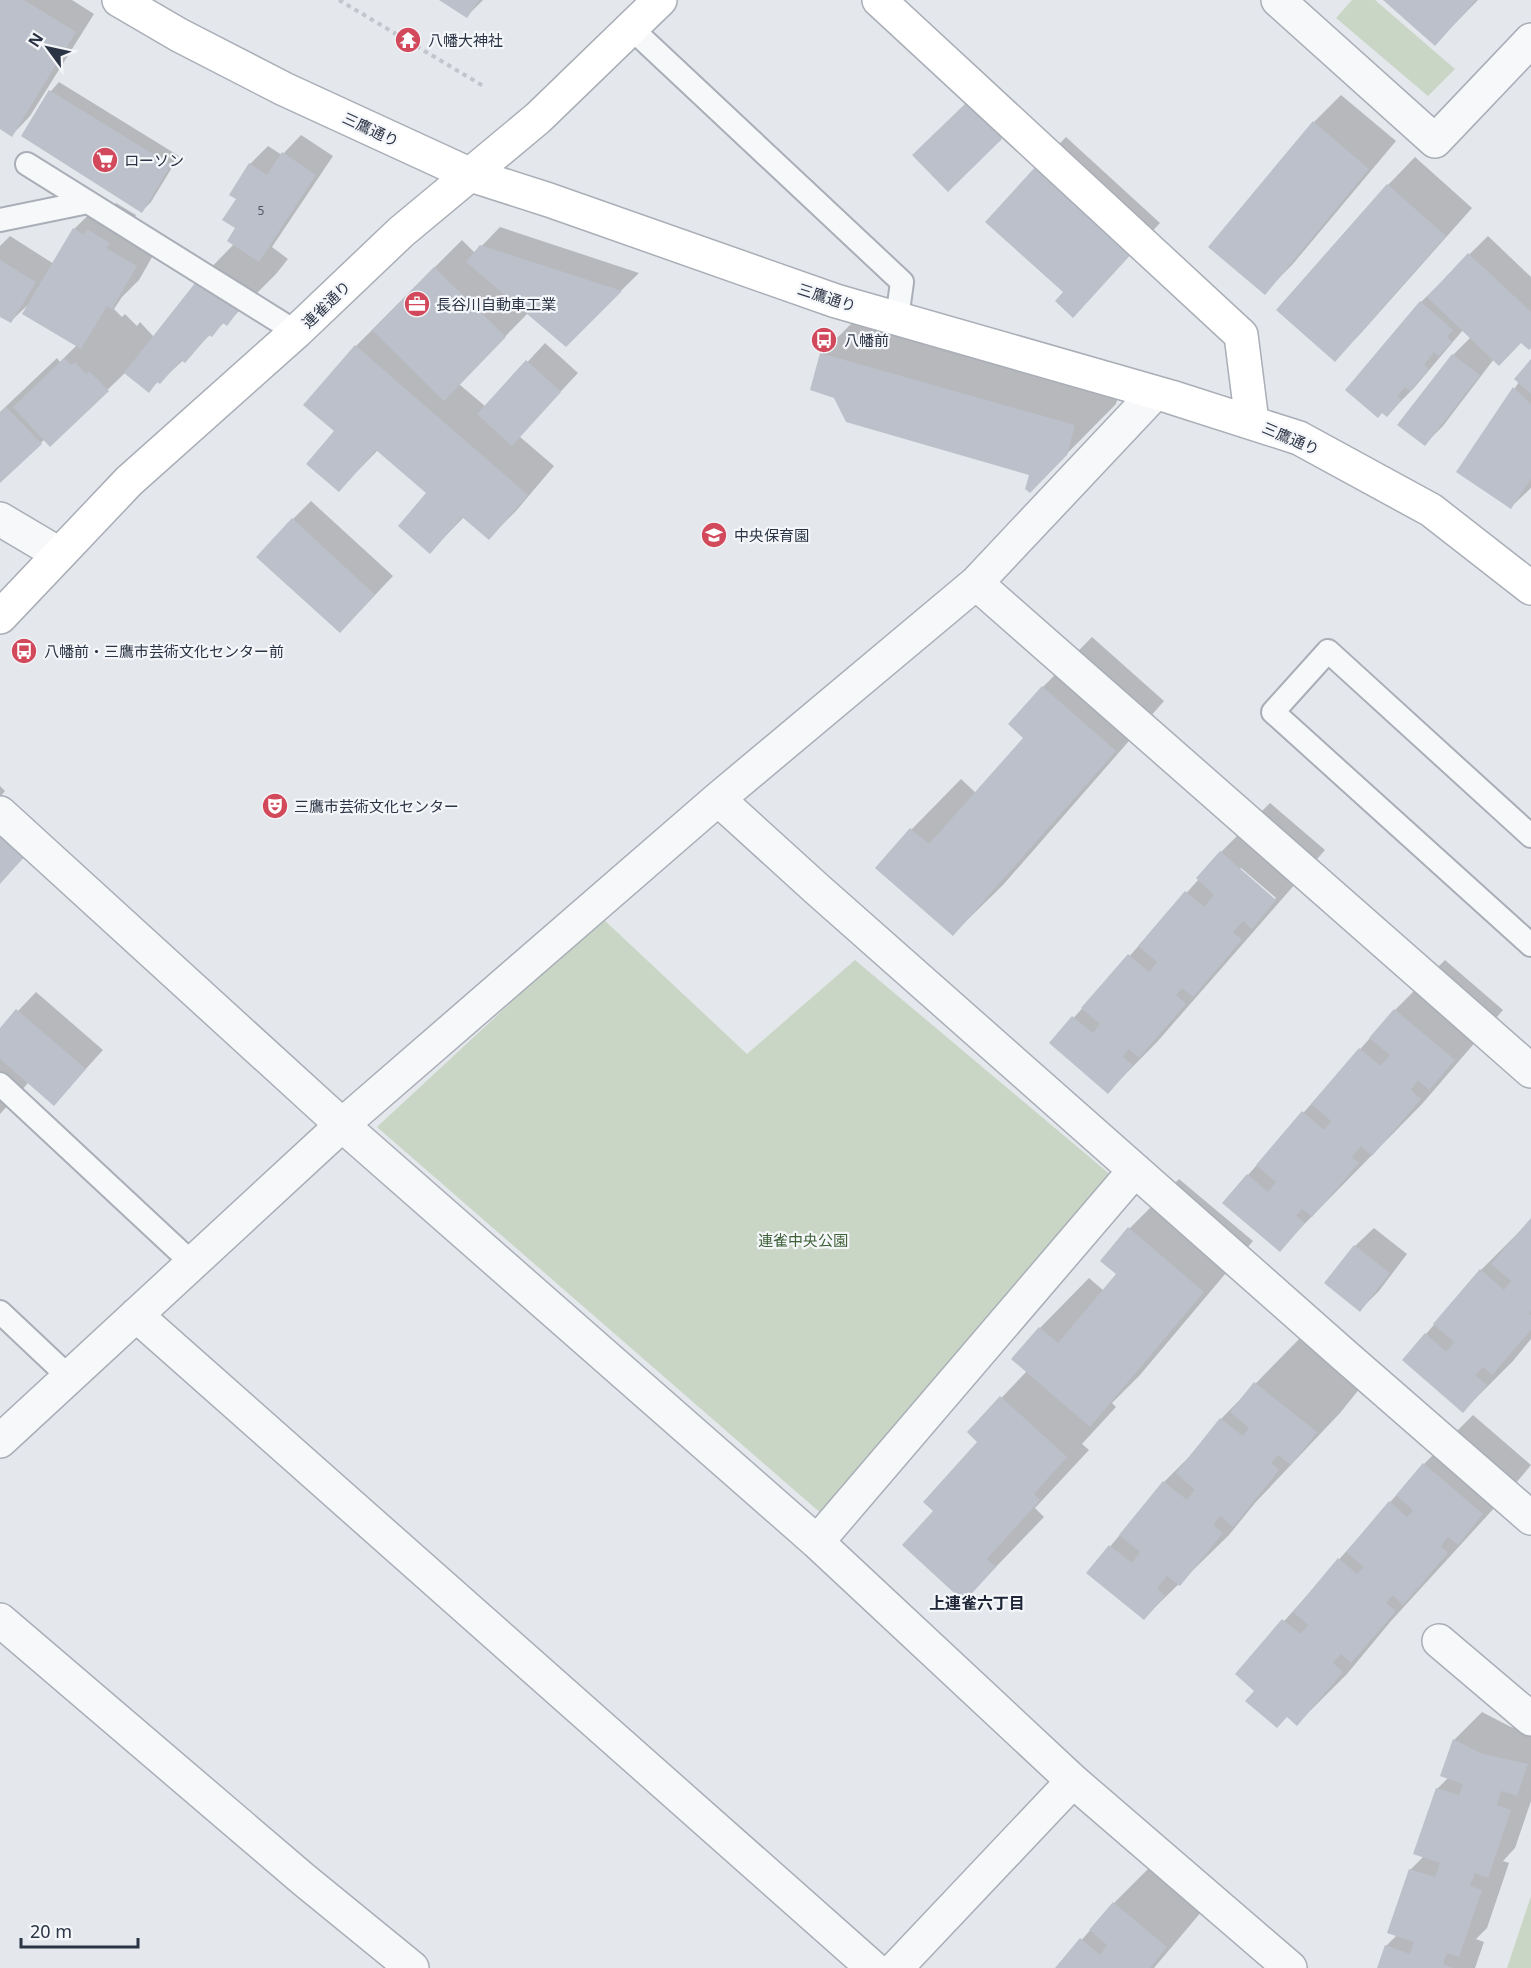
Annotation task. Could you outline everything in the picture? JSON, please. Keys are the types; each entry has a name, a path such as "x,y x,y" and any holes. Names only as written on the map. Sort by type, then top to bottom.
{"main road":[{"name":"三鷹通り","path":"119,0 179,35 284,88 471,175 549,200 836,301 1155,393 1299,438 1431,510 1531,588"},
{"name":"連雀通り","path":"0,617 129,481 296,332 401,232 537,118 660,0"},
{"path":"879,0 1241,335 1252,422"}],"street":[{"path":"1278,0 1435,141 1531,40"},
{"path":"0,1441 342,1125 718,799 976,583 1155,393"},
{"path":"0,519 59,554"},
{"path":"976,583 1531,1071"},
{"path":"718,799 826,897 1531,1518"},
{"path":"0,813 342,1125 817,1542 1073,1781 1290,1968"},
{"path":"817,1542 1135,1170"},
{"path":"136,1316 873,1968"},
{"path":"0,1620 303,1879 412,1968"},
{"path":"1439,1641 1531,1719"},
{"path":"896,1968 1073,1781"}],"lane":[{"path":"631,28 902,282 897,319"},
{"path":"27,164 296,332"},
{"path":"0,220 88,202"},
{"path":"1531,836 1328,651 1273,712 1531,945"},
{"path":"0,1084 192,1263"},
{"path":"0,1312 69,1377"}],"path":[{"path":"339,0 485,87"}],"green space":[{"path":"1352,0 1375,0 1455,69 1428,96 1336,18"},
{"name":"連雀中央公園","path":"602,918 747,1054 855,960 1112,1176 823,1515 377,1127"},
{"path":"1531,1896 1531,1968 1507,1968"}],"building":[{"path":"0,0 24,0 76,32 12,137 0,129"},
{"path":"439,0 479,0 467,18"},
{"path":"1383,0 1476,0 1435,46"},
{"path":"49,90 171,165 142,213 21,136"},
{"path":"966,103 1002,139 948,192 912,155"},
{"path":"1313,121 1369,169 1265,295 1208,247"},
{"path":"282,152 316,175 259,262 227,241 235,228 222,220 236,199 229,195 249,163 267,175"},
{"path":"1038,164 1134,251 1073,318 1055,301 1063,292 985,222"},
{"path":"1387,184 1446,236 1335,362 1276,310"},
{"path":"73,228 84,235 87,229 110,243 106,248 137,266 112,309 107,306 81,349 22,314"},
{"path":"480,245 622,291 566,347 466,262"},
{"path":"1468,253 1531,312 1531,348 1529,350 1521,343 1499,366 1427,297"},
{"path":"0,260 36,282 11,323 0,317"},
{"path":"434,267 506,337 444,401 372,330"},
{"path":"199,278 239,310 227,326 223,323 212,337 209,335 185,363 181,360 160,384 157,382 149,393 124,373"},
{"path":"1420,301 1453,330 1447,337 1452,342 1439,356 1434,352 1424,365 1429,369 1410,391 1405,387 1397,396 1402,400 1387,417 1382,413 1378,418 1345,390"},
{"path":"355,345 528,495 489,540 462,517 430,554 398,526 426,493 376,450 339,492 306,464 334,431 303,405"},
{"path":"820,353 1075,425 1067,455 1030,493 1025,489 1029,475 846,422 834,398 810,390"},
{"path":"1452,354 1480,375 1425,446 1397,425"},
{"path":"64,358 71,365 75,362 86,374 89,371 109,391 50,447 13,407"},
{"path":"1531,359 1531,394 1514,379"},
{"path":"526,360 561,392 512,446 477,414"},
{"path":"1513,387 1531,404 1531,479 1511,509 1456,472"},
{"path":"6,407 42,444 0,483 0,413"},
{"path":"292,518 375,595 340,633 256,557"},
{"path":"1042,686 1116,751 953,936 875,868 910,828 929,844 1023,738 1008,724"},
{"path":"0,836 23,858 0,884"},
{"path":"1220,851 1276,900 1252,929 1243,921 1233,932 1242,940 1193,997 1182,988 1176,995 1186,1004 1139,1058 1129,1049 1123,1057 1133,1065 1108,1094 1049,1043 1072,1016 1093,1033 1100,1024 1081,1008 1128,954 1149,972 1157,962 1138,946 1185,891 1204,907 1214,895 1196,878"},
{"path":"16,1009 86,1069 54,1106 0,1059 0,1028"},
{"path":"1394,1009 1455,1060 1429,1090 1418,1080 1411,1090 1421,1099 1372,1156 1361,1146 1352,1157 1359,1163 1312,1217 1302,1209 1296,1216 1305,1223 1280,1252 1222,1203 1247,1174 1268,1192 1276,1182 1256,1165 1302,1111 1324,1130 1331,1121 1311,1104 1359,1048 1381,1066 1390,1055 1369,1038"},
{"path":"1531,1218 1531,1311 1529,1314 1531,1315 1531,1330 1492,1375 1483,1367 1475,1375 1487,1385 1463,1413 1402,1360 1425,1333 1446,1352 1454,1342 1433,1324 1480,1269 1504,1290 1511,1281 1491,1264"},
{"path":"1128,1227 1204,1292 1090,1427 1011,1359 1039,1327 1058,1343 1116,1274 1100,1261"},
{"path":"1354,1245 1390,1273 1360,1312 1324,1283"},
{"path":"1254,1382 1317,1432 1291,1465 1278,1455 1271,1463 1279,1470 1233,1527 1220,1516 1213,1525 1223,1533 1180,1586 1167,1576 1157,1588 1165,1596 1144,1620 1086,1573 1109,1545 1132,1563 1140,1552 1119,1535 1163,1481 1187,1500 1195,1490 1176,1473 1220,1418 1243,1436 1249,1428 1230,1412"},
{"path":"1000,1396 1067,1457 1034,1494 1040,1500 987,1559 996,1567 964,1602 902,1545 933,1511 923,1502 977,1442 967,1432"},
{"path":"1423,1463 1483,1514 1458,1545 1448,1537 1441,1546 1448,1553 1403,1605 1393,1595 1386,1603 1396,1611 1351,1663 1341,1654 1333,1663 1343,1672 1297,1726 1287,1717 1277,1728 1245,1701 1254,1691 1235,1674 1282,1619 1301,1634 1308,1625 1293,1612 1338,1558 1357,1574 1364,1567 1346,1552 1389,1501 1407,1517 1413,1510 1396,1495"},
{"path":"1453,1739 1483,1754 1528,1764 1517,1796 1501,1791 1497,1805 1511,1810 1488,1878 1475,1873 1470,1886 1482,1890 1459,1957 1447,1953 1443,1964 1453,1968 1377,1968 1385,1945 1410,1954 1414,1942 1387,1933 1409,1869 1435,1877 1440,1863 1413,1854 1436,1788 1459,1795 1463,1784 1440,1776"},
{"path":"1113,1902 1167,1947 1150,1968 1055,1968 1080,1938 1100,1955 1107,1945 1089,1930"}],"place":[{"name":"八幡大神社","path":"408,40"},
{"name":"ローソン","path":"105,160"},
{"name":"長谷川自動車工業","path":"417,304"},
{"name":"八幡前","path":"824,340"},
{"name":"中央保育園","path":"714,535"},
{"name":"八幡前・三鷹市芸術文化センター前","path":"24,651"},
{"name":"三鷹市芸術文化センター","path":"275,806"}],"district":[{"name":"上連雀六丁目","path":"977,1603"}]}
